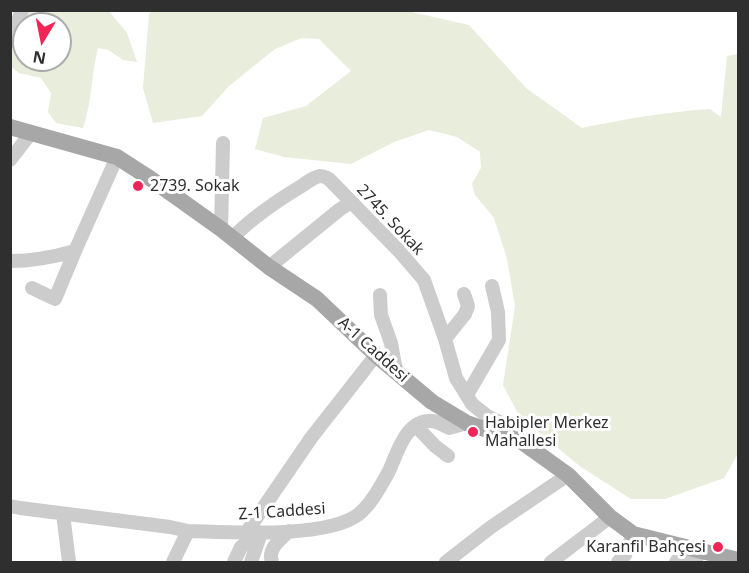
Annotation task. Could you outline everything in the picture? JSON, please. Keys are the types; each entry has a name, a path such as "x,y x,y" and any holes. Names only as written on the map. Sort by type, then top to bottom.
{"main road":[{"name":"A-1 Caddesi","path":"10,127 117,157 151,179 269,267 317,299 376,355 432,402 467,423 522,442 568,475 610,517 633,534 694,554 738,560"}],"street":[{"path":"10,41 22,10"},
{"path":"10,160 31,133"},
{"path":"223,143 226,233"},
{"path":"32,288 56,299 117,157"},
{"name":"2745. Sokak","path":"226,233 245,225 317,177 323,176 329,179 424,280 456,378 472,404 487,416 510,428 522,442"},
{"path":"269,267 351,202"},
{"path":"10,261 51,258 75,251"},
{"path":"467,395 499,340 498,312 492,286"},
{"path":"445,339 465,314 468,306 464,294"},
{"path":"380,295 381,315 391,343 396,371"},
{"path":"234,562 241,547 254,533 310,438 376,355"},
{"path":"448,456 416,426 426,421 439,422 449,428 467,423"},
{"name":"Z-1 Caddesi","path":"10,506 160,525 188,531 254,533 328,527 359,514 379,489 403,440 416,426"},
{"path":"446,562 491,527 568,475"},
{"path":"63,514 69,562"},
{"path":"551,562 610,517"},
{"path":"173,562 188,531"},
{"path":"272,562 270,557 276,544 289,531"},
{"path":"251,562 254,533"},
{"path":"618,562 625,555 633,534"},
{"path":"570,562 580,539"},
{"path":"676,562 694,554"}],"green space":[{"path":"27,11 109,11 127,33 137,62 123,60 108,50 98,48 83,128 56,123 48,112 51,93 41,78 19,73 72,72 72,12"},
{"path":"151,11 407,11 469,25 526,88 582,128 646,116 710,109 721,117 727,56 738,54 738,454 724,478 665,499 631,499 581,467 520,417 503,385 515,306 507,259 494,218 475,195 472,184 481,168 480,152 457,137 429,130 394,142 351,164 284,157 255,149 263,118 306,106 351,71 319,39 302,38 275,49 229,86 202,116 153,123 143,88"},
{"path":"12,42 12,68 10,46"}],"place":[{"name":"2739. Sokak","path":"138,186"},
{"name":"Habipler Merkez Mahallesi","path":"473,432"},
{"name":"Karanfil Bahçesi","path":"718,547"}]}
